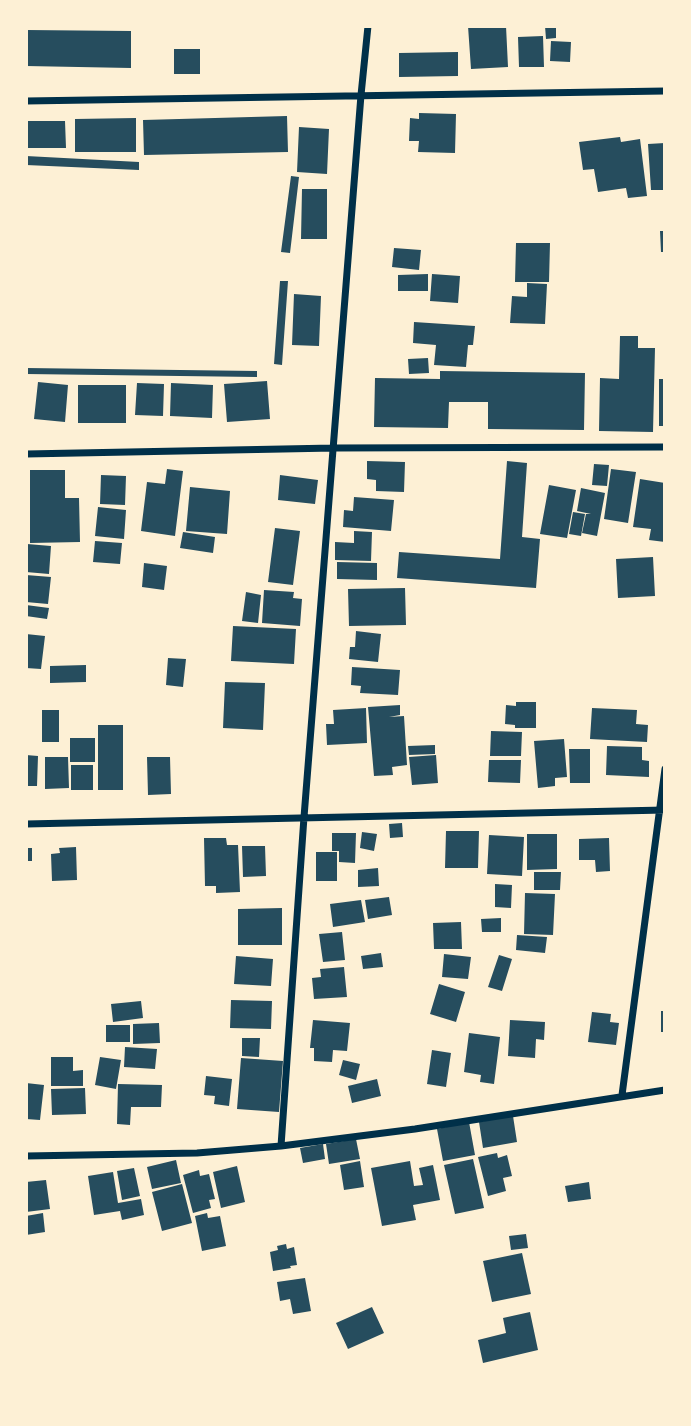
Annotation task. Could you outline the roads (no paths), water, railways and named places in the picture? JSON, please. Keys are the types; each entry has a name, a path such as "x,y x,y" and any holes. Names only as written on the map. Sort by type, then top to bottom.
{"street":[{"path":"281,1146 304,817 368,26"},
{"path":"26,101 665,91"},
{"path":"26,454 334,448 665,447"},
{"path":"622,1096 662,810 665,769"},
{"path":"26,824 662,810"},
{"path":"26,1156 197,1153 281,1146 415,1129 665,1090"}]}
